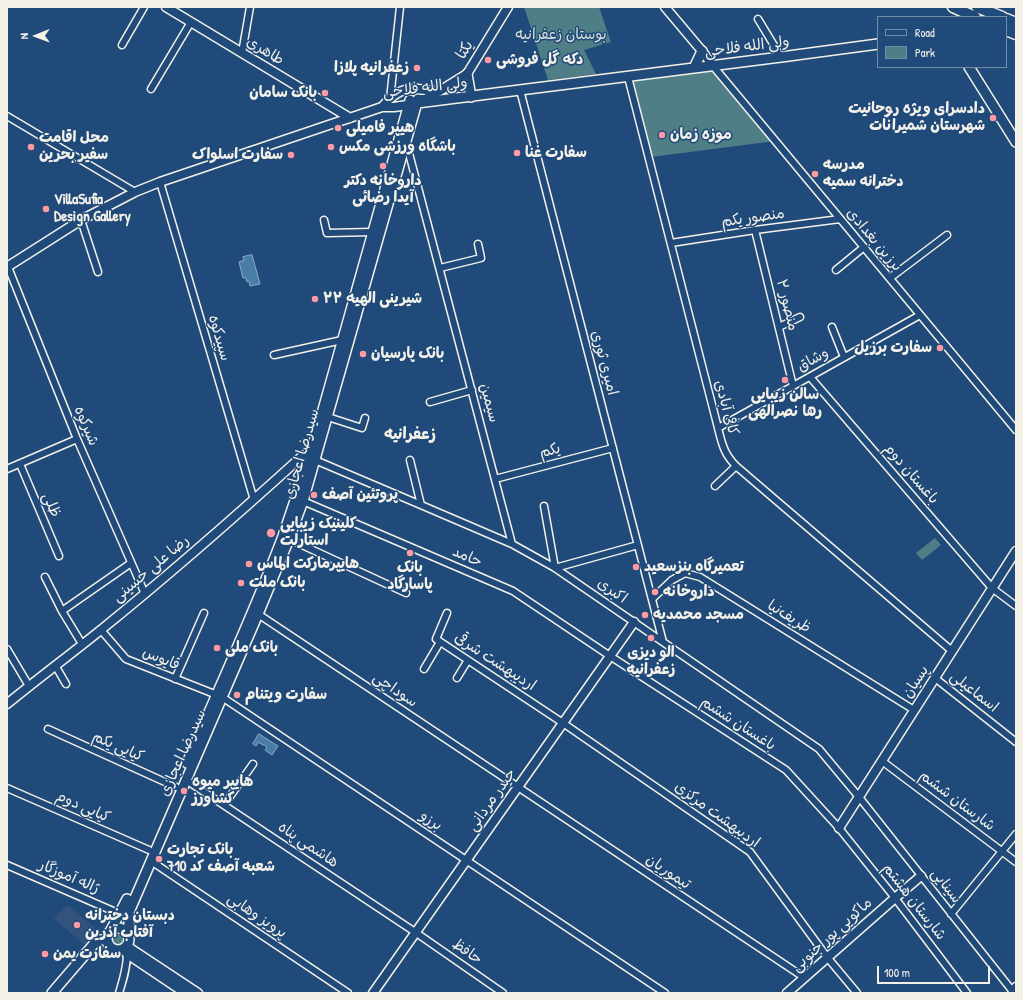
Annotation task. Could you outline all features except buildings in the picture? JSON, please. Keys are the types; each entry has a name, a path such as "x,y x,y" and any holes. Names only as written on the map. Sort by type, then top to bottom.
{"main road":[{"path":"953,7 973,16"},
{"path":"977,7 990,15"},
{"name":"ولی‌ الله فلاحی","path":"413,102 628,77 877,44"},
{"path":"694,68 702,51"},
{"path":"969,68 1016,142"},
{"path":"467,74 471,96"},
{"name":"سیدرضا اعجازی","path":"126,946 129,912 186,780 328,417 406,142 413,102"},
{"name":"سیدرضا اعجازی","path":"107,940 107,936 120,914 176,787 258,614 303,502 312,458 342,340 372,232 413,102"},
{"path":"52,993 94,944 100,940 107,940 112,949 119,950 126,946 128,933 122,928 115,928 111,930"}],"street":[{"path":"122,45 144,7"},
{"name":"طاهری","path":"166,7 350,118"},
{"path":"242,53 250,7"},
{"path":"386,103 400,7"},
{"name":"یکتا","path":"386,103 413,102 425,99 467,74 508,7"},
{"path":"665,7 713,66"},
{"path":"758,19 781,57"},
{"path":"151,89 192,22"},
{"name":"برزین بغدادی","path":"713,66 1016,430"},
{"name":"کافی آبادی","path":"628,77 718,428 724,449 729,459 952,651"},
{"path":"386,103 399,91 417,88 438,92"},
{"name":"امیری ثوری","path":"520,90 663,642"},
{"name":"ولی‌ الله فلاحی","path":"7,267 81,220 135,192 160,182 350,118 386,103"},
{"path":"7,116 135,192"},
{"name":"سیمین","path":"406,142 512,544"},
{"name":"سپیدکوه","path":"160,182 254,500"},
{"name":"منصور یکم","path":"671,244 840,218"},
{"path":"81,220 98,272"},
{"path":"324,220 328,233 372,232"},
{"name":"منصور ۲","path":"755,230 794,386"},
{"path":"890,278 947,235"},
{"path":"440,268 481,258 478,244"},
{"path":"836,270 864,248"},
{"name":"شیرکوه","path":"7,267 77,439 145,594"},
{"name":"وشاق","path":"718,428 920,315"},
{"path":"779,327 800,317"},
{"path":"832,327 844,357"},
{"path":"274,355 342,340"},
{"name":"باغستان دوم","path":"810,377 992,588 1016,606"},
{"path":"430,402 472,390"},
{"path":"328,417 362,428 365,418"},
{"path":"7,469 77,439"},
{"name":"یکم","path":"495,479 612,448"},
{"name":"رضا علی حسینی","path":"7,704 145,594 254,500 300,458 304,456 312,458"},
{"name":"اکبری","path":"312,458 512,544 555,568 819,749 859,797"},
{"path":"410,460 422,505"},
{"name":"ظلی","path":"20,464 59,556"},
{"path":"715,486 736,466"},
{"name":"حامد","path":"303,502 513,591 610,656"},
{"path":"544,506 555,568 638,545"},
{"path":"289,540 406,593"},
{"name":"پسیان","path":"839,828 1016,551"},
{"path":"62,611 131,563"},
{"name":"ظریف‌نیا","path":"652,599 672,580 685,573 700,577 914,710"},
{"path":"45,577 62,611 82,644"},
{"path":"175,679 204,613"},
{"name":"اردیبهشت شرقی","path":"447,613 436,639 563,723"},
{"name":"سوداچی","path":"258,614 518,787"},
{"name":"حیدر مردانی","path":"373,993 634,622"},
{"name":"قایوس","path":"101,630 126,659 219,696"},
{"path":"424,669 440,642"},
{"path":"7,649 29,686"},
{"name":"باغستان ششم","path":"610,656 786,770 839,828"},
{"path":"457,678 468,660"},
{"path":"55,665 66,684"},
{"name":"اسماعیلی","path":"935,678 1016,742"},
{"name":"برزو","path":"219,696 666,993"},
{"name":"اردیبهشت مرکزی","path":"563,723 750,852 827,957 857,993"},
{"name":"کیایی یکم","path":"48,729 176,787"},
{"name":"شارستان ششم","path":"882,761 1016,862"},
{"path":"224,805 253,764"},
{"name":"هاشمی پناه","path":"186,780 416,932"},
{"name":"تیموریان","path":"518,787 805,978"},
{"name":"کیایی دوم","path":"7,788 149,850"},
{"name":"سینایی","path":"859,797 1013,991"},
{"name":"شارستان هشتم","path":"839,828 895,898 967,993"},
{"path":"951,914 1016,834"},
{"name":"پرویز وهابی","path":"151,861 348,993"},
{"name":"ژاله آموزگار","path":"7,865 120,914"},
{"name":"ماکویی‌ پور جنوبی","path":"787,993 922,876"},
{"name":"حافظ","path":"416,932 503,993"},
{"path":"119,993 127,963 126,946"},
{"path":"126,946 185,993"},
{"path":"126,946 198,993"}],"shaded area":[{"path":"252,255 260,284 250,286 249,281 247,282 246,278 243,278 239,262 244,260 243,257"},
{"path":"259,734 278,746 272,755 265,750 267,747 264,745 258,742 256,746 253,744"},
{"name":"دبستان دخترانه آفتاب آذرین","path":"67,905 99,931 85,945 54,919"}],"green space":[{"name":"بوستان زعفرانیه","path":"524,7 599,7 611,42 584,50 596,74 548,80"},
{"path":"711,66 775,141 651,157 630,76"},
{"path":"935,538 941,545 922,560 916,553"},
{"path":"118,930 122,931 126,935 126,943 122,947 118,948 114,947 110,943 109,939 110,935 114,931"}],"place":[{"name":"دکه گل فروشی","path":"488,60"},
{"name":"زعفرانیه پلازا","path":"417,68"},
{"name":"بانک سامان","path":"325,93"},
{"name":"دادسرای ویژه روحانیت شهرستان شمیرانات","path":"993,118"},
{"name":"هیپر فامیلی","path":"338,128"},
{"name":"موزه زمان","path":"662,135"},
{"name":"محل اقامت سفیر بحرین","path":"31,147"},
{"name":"باشگاه ورزشی مکس","path":"331,147"},
{"name":"سفارت غنا","path":"517,153"},
{"name":"سفارت اسلواک","path":"291,155"},
{"name":"داروخانه دکتر آیدا رضائی","path":"383,166"},
{"name":"مدرسه دخترانه سمیه","path":"815,174"},
{"name":"VillaSufia Design Gallery","path":"46,209"},
{"name":"شیرینی الهیه ٣٣","path":"315,299"},
{"name":"سفارت برزیل","path":"940,348"},
{"name":"بانک پارسیان","path":"363,354"},
{"name":"سالن زیبایی رها نصرالهی","path":"785,380"},
{"name":"پروتئین آصف","path":"314,495"},
{"name":"کلینیک زیبایی استارلت","path":"271,533"},
{"name":"بانک پاسارگاد","path":"410,553"},
{"name":"هایپرمارکت الماس","path":"249,564"},
{"name":"تعمیرگاه بنزسعید","path":"636,567"},
{"name":"بانک ملت","path":"241,583"},
{"name":"داروخانه","path":"655,592"},
{"name":"مسجد محمدیه","path":"645,615"},
{"name":"الو دیزی زعفرانیه","path":"651,638"},
{"name":"بانک ملی","path":"217,648"},
{"name":"سفارت ویتنام","path":"237,695"},
{"name":"هایپر میوه کشاورز","path":"184,791"},
{"name":"بانک تجارت شعبه آصف کد 710","path":"159,859"},
{"name":"دبستان دخترانه آفتاب آذرین","path":"77,925"},
{"name":"سفارت یمن","path":"45,954"}],"district":[{"name":"زعفرانیه","path":"410,435"}]}
